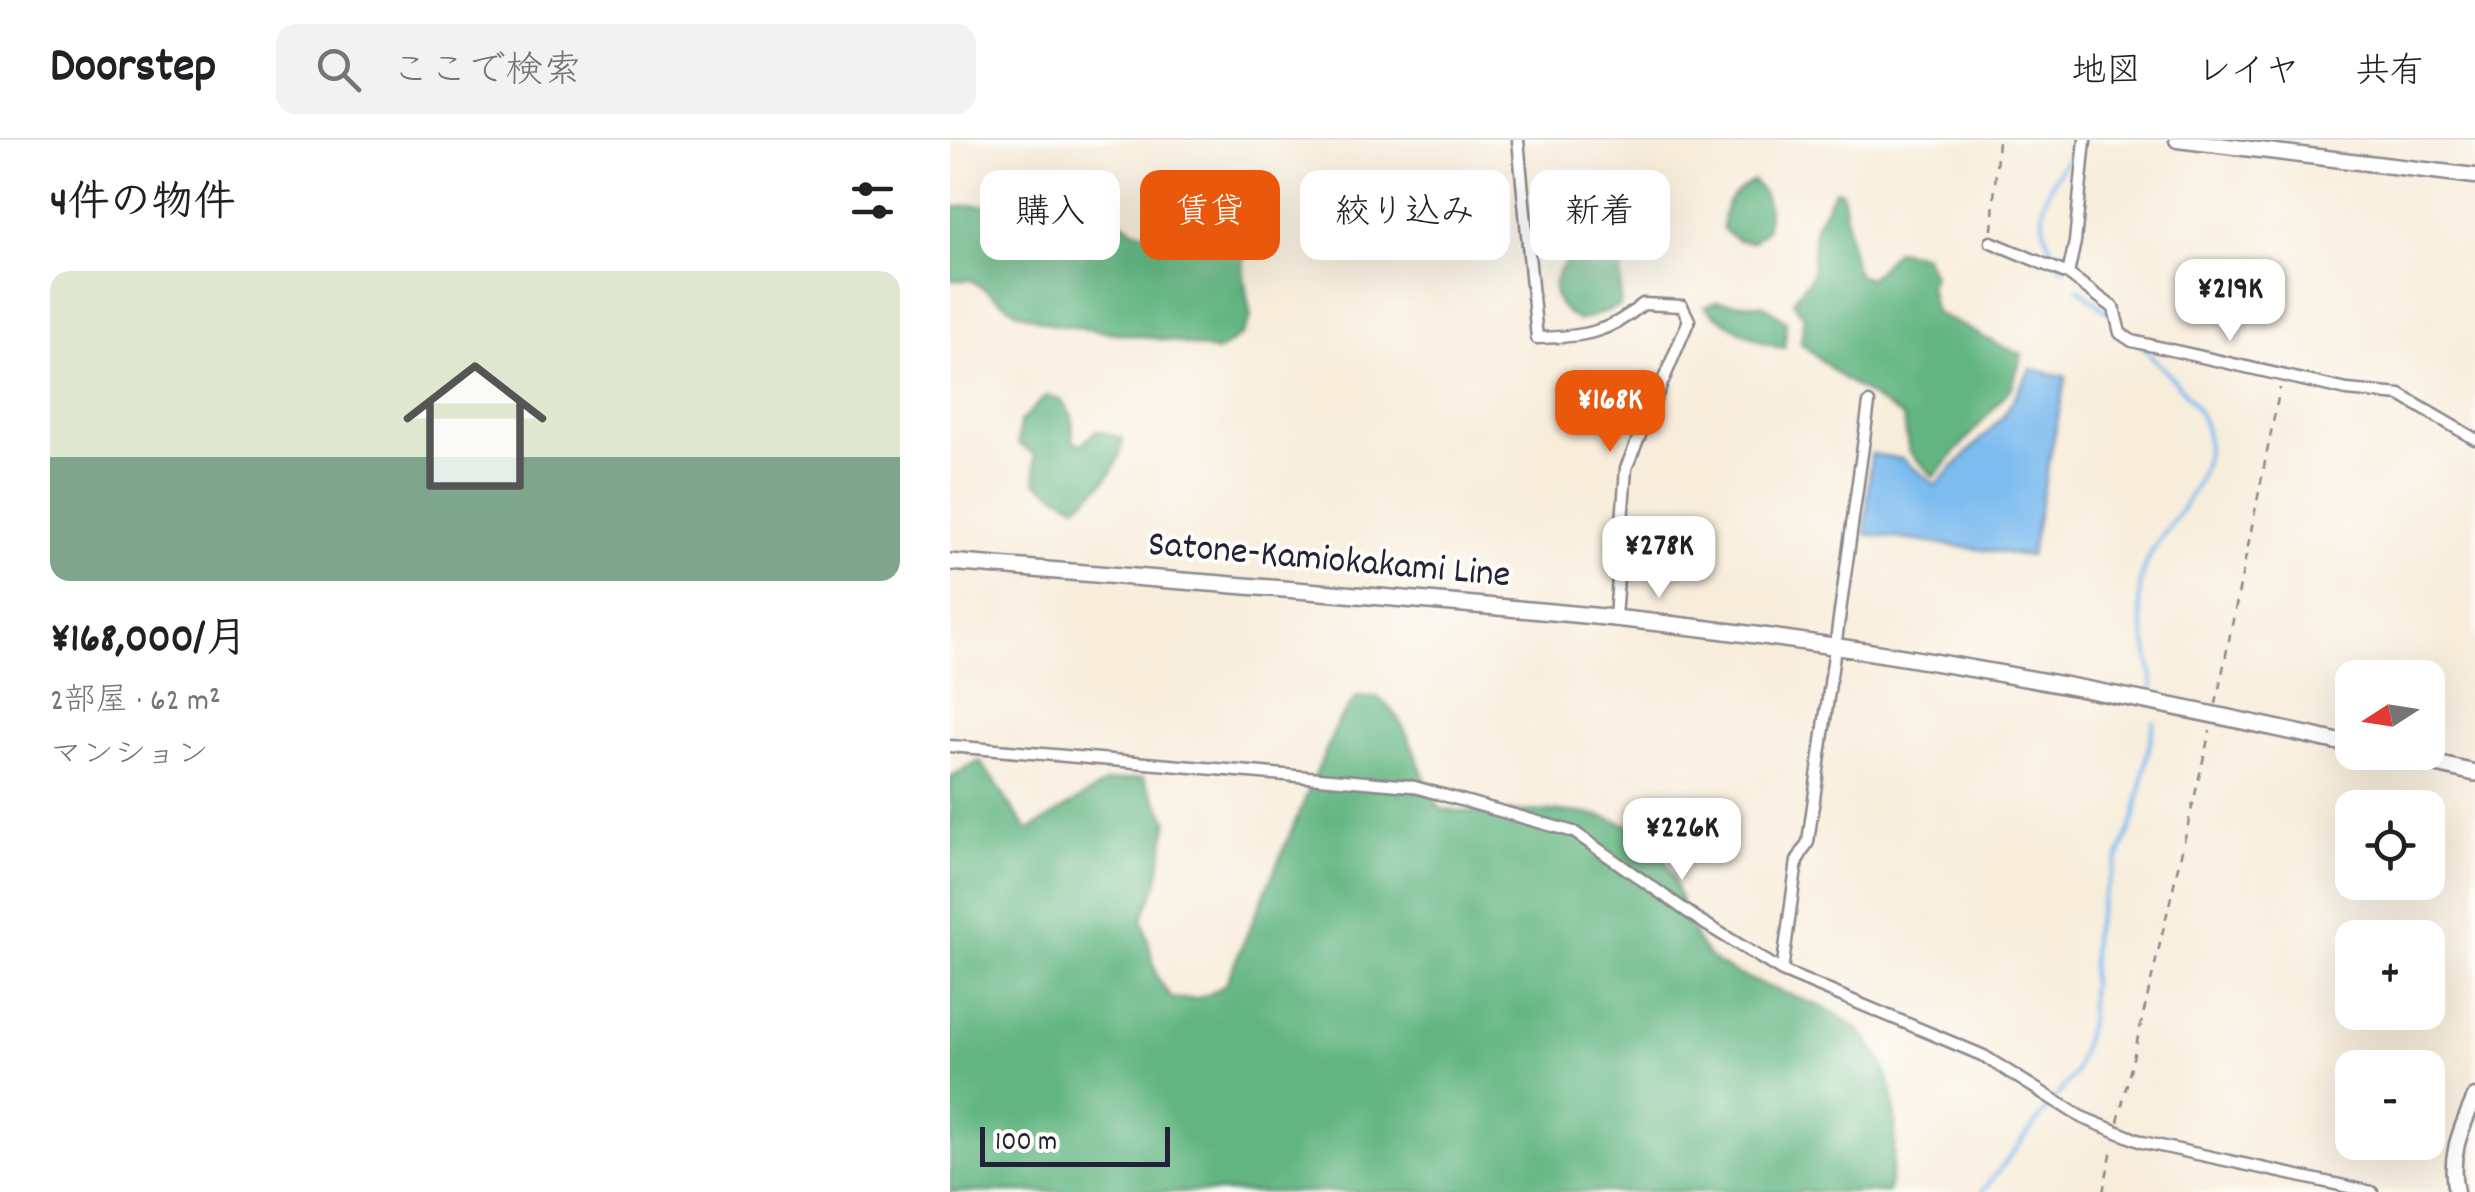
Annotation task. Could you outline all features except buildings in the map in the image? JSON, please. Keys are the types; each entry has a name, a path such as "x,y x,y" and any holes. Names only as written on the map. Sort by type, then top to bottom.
{"main road":[{"name":"Satone-Kamiokakami Line","path":"950,562 1615,618 1837,647 2214,714 2335,741"},
{"path":"2445,765 2475,772"}],"street":[{"path":"1518,140 1536,338 1589,337 1618,325 1643,304 1682,306 1688,320 1626,468 1615,618"},
{"path":"2068,274 2076,242 2085,140"},
{"path":"2177,140 2475,176"},
{"path":"1991,242 2068,274 2114,308 2120,333 2132,341 2347,390 2400,395 2475,439"},
{"path":"1782,971 1798,860 1808,842 1869,403"},
{"path":"950,746 1429,791 1574,832 1702,922 1782,971 1984,1056 2081,1117 2142,1142 2372,1192"},
{"path":"2456,1192 2452,1173 2456,1144 2475,1097"}],"path":[{"path":"1991,242 1998,140"},
{"path":"2102,1192 2214,714 2282,376"}],"green space":[{"path":"1753,181 1767,204 1766,230 1752,242 1737,240 1723,229 1724,213 1734,195"},
{"path":"1835,190 1841,191 1859,276 1870,278 1896,250 1924,255 1933,275 1929,287 1935,313 2022,354 2012,387 1934,477 1909,452 1903,417 1841,377 1801,343 1804,317 1793,301 1812,275 1815,226"},
{"path":"980,205 980,260 1120,260 1120,220 1140,231 1140,260 1244,260 1251,317 1242,335 1217,352 1173,341 1051,324 1017,312 971,280 950,280 950,209"},
{"path":"1570,260 1622,260 1620,306 1579,321 1564,311 1554,288"},
{"path":"1715,302 1764,305 1786,321 1785,348 1755,338 1705,307"},
{"path":"1046,396 1061,400 1072,416 1073,440 1081,445 1096,431 1123,438 1108,477 1076,506 1036,482 1034,454 1018,444 1020,422"},
{"path":"1357,697 1377,697 1390,708 1407,735 1441,809 1589,814 1637,829 1661,853 1689,923 1707,954 1739,974 1831,1011 1859,1031 1886,1071 1892,1094 1895,1142 1888,1192 950,1192 950,778 980,761 1028,831 1107,782 1143,777 1168,820 1158,881 1142,918 1157,977 1171,998 1201,997 1226,983 1339,720"}],"water":[{"path":"2031,369 2066,377 2030,556 1865,534 1871,454 1902,459 1936,485 2003,417"}],"waterway":[{"path":"2063,269 2045,232 2044,202 2080,140"},
{"path":"2078,288 2113,317"},
{"path":"2141,345 2195,407 2204,425 2207,444 2204,465 2193,490 2154,548 2141,580 2140,606 2153,687"},
{"path":"1982,1192 2075,1073 2089,1023 2093,934 2104,894 2135,817 2154,722"}]}
